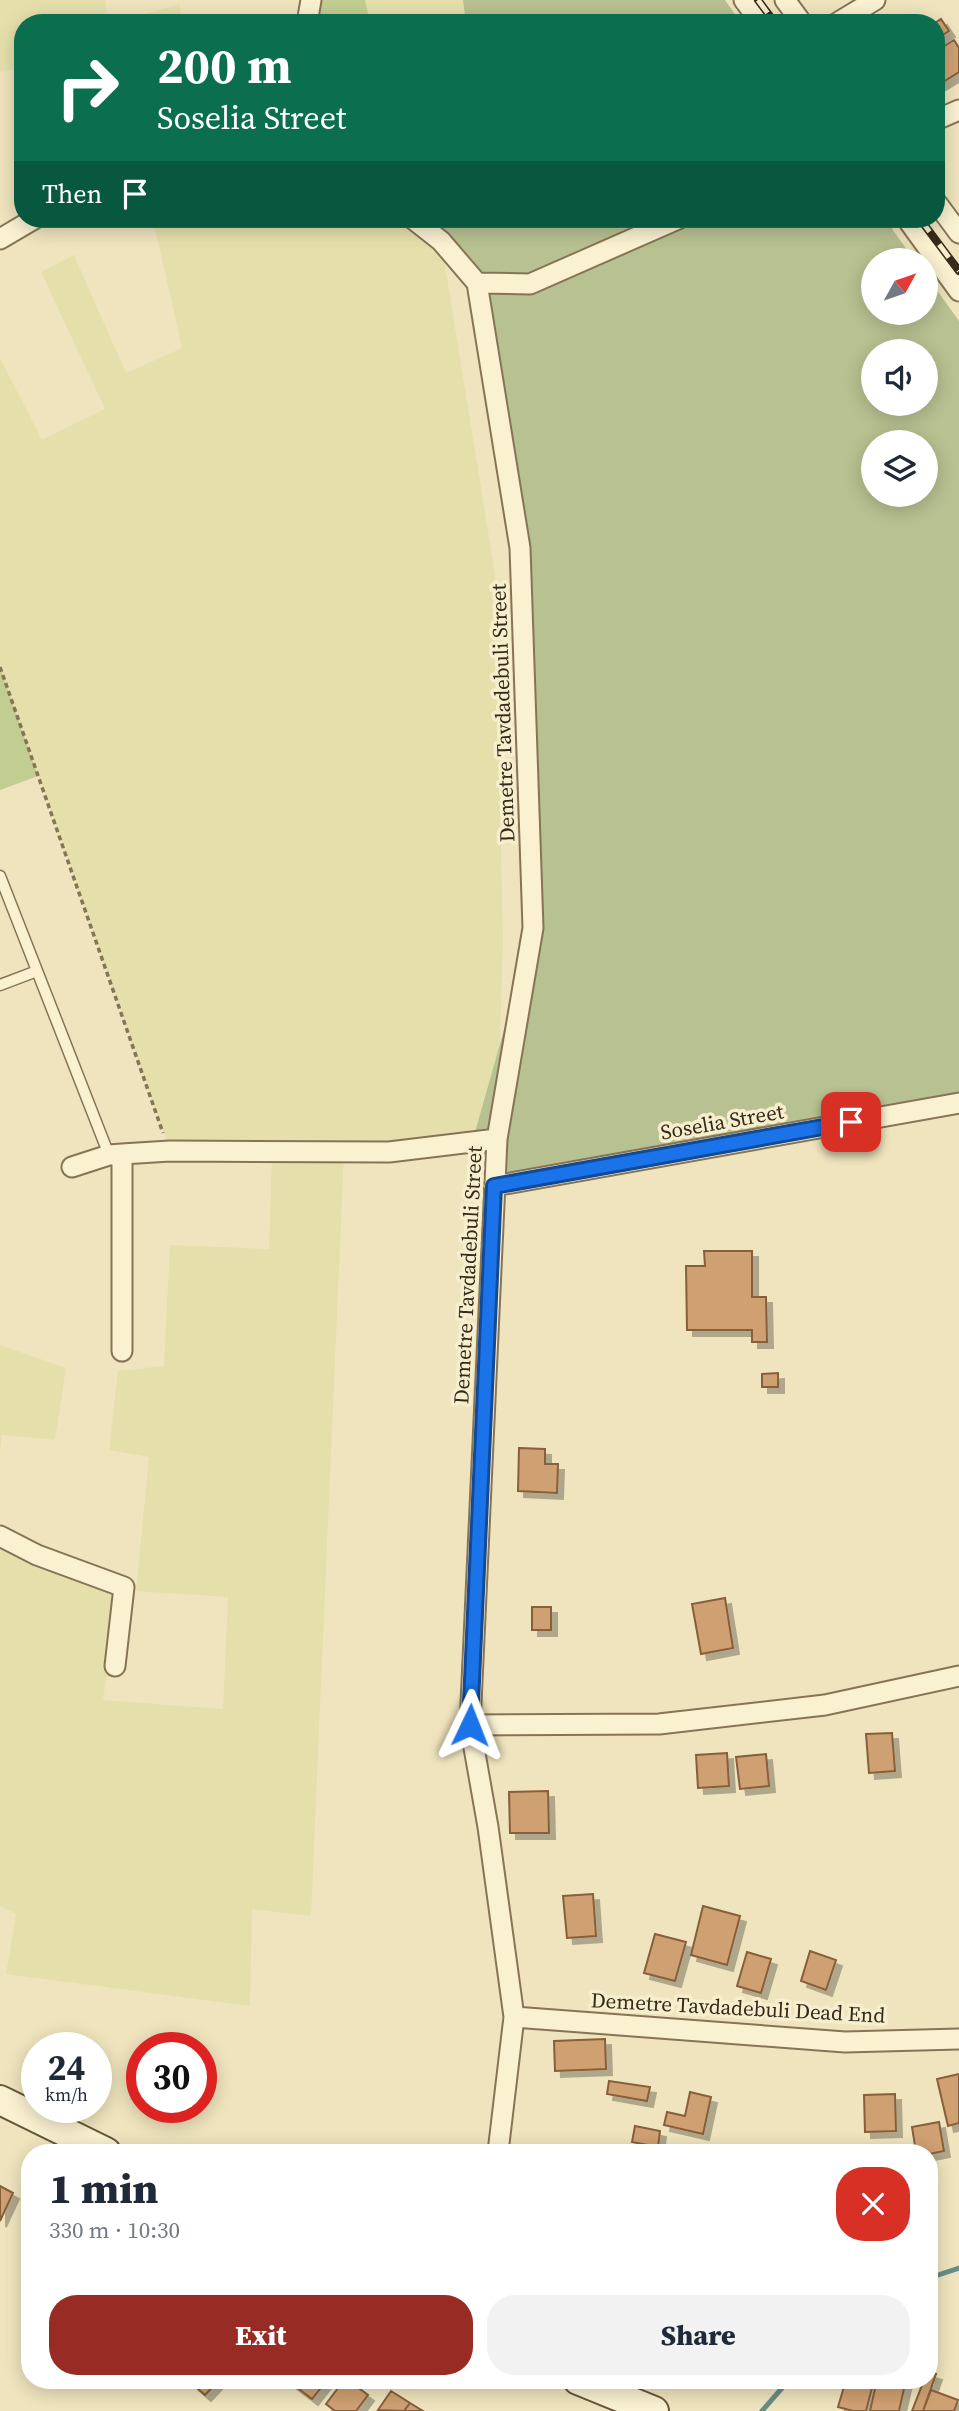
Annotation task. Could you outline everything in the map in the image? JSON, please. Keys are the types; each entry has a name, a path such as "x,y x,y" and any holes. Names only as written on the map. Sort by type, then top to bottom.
{"main road":[{"path":"0,2100 90,2144"},
{"path":"601,2389 654,2411"}],"street":[{"path":"852,14 875,0"},
{"path":"945,214 959,233"},
{"path":"0,239 19,228"},
{"path":"424,228 441,241 477,284 530,284 658,228"},
{"path":"913,228 959,292"},
{"name":"Demetre Tavdadebuli Street","path":"477,284 520,548 533,928 497,1139 470,1725 488,1827 514,2017 499,2144"},
{"name":"Soselia Street","path":"494,1186 959,1103"},
{"path":"72,1167 116,1155 170,1151 389,1152 497,1139"},
{"path":"116,1155 122,1351"},
{"path":"0,1536 37,1555 124,1587 115,1666"},
{"path":"470,1725 659,1724 825,1705 959,1676"},
{"name":"Demetre Tavdadebuli Dead End","path":"514,2017 845,2042 959,2039"}],"lane":[{"path":"0,876 37,971 116,1155"},
{"path":"0,985 37,971"}],"path":[{"path":"0,667 170,1151"}],"shaded area":[{"path":"0,0 105,0 107,14 14,14 14,70 0,72"},
{"path":"365,0 463,0 465,14 368,14"},
{"path":"180,4 181,14 145,14"},
{"path":"155,228 424,228 441,241 495,574 503,940 497,1139 344,1153 311,1916 252,1909 250,2006 6,1974 16,1914 0,1906 0,1536 119,1592 103,1700 223,1709 228,1597 136,1591 149,1457 109,1450 118,1371 164,1366 170,1245 269,1249 272,1153 170,1151 0,667 0,358 42,440 105,409 41,272 74,255 126,373 182,348"},
{"path":"0,1345 66,1368 55,1440 2,1435 0,1453"}],"green space":[{"path":"311,0 365,0 368,14 309,14"},
{"path":"463,0 725,0 735,14 465,14"},
{"path":"422,228 891,228 906,248 861,248 861,326 938,326 938,292 959,321 959,1103 494,1186 475,1132 533,928 520,548 477,284"},
{"path":"0,667 38,776 0,790"}],"building":[{"path":"954,40 959,48 959,72 945,81 945,46"},
{"path":"704,1251 752,1251 752,1297 766,1297 767,1342 752,1342 752,1330 687,1330 686,1266 705,1266"},
{"path":"778,1373 778,1387 762,1387 762,1374"},
{"path":"519,1448 545,1449 545,1464 558,1464 557,1493 518,1491"},
{"path":"725,1598 733,1648 701,1654 692,1604"},
{"path":"532,1607 551,1607 551,1630 532,1630"},
{"path":"892,1733 895,1771 869,1773 866,1734"},
{"path":"727,1753 729,1786 698,1788 696,1755"},
{"path":"766,1754 769,1786 740,1789 736,1757"},
{"path":"548,1791 549,1833 510,1833 509,1792"},
{"path":"593,1894 596,1936 567,1938 563,1896"},
{"path":"703,1906 740,1916 727,1965 691,1955"},
{"path":"655,1934 686,1942 675,1981 644,1973"},
{"path":"810,1951 836,1960 826,1990 801,1981"},
{"path":"747,1952 771,1959 761,1993 737,1986"},
{"path":"605,2039 606,2069 555,2071 554,2041"},
{"path":"959,2074 959,2123 948,2126 937,2079"},
{"path":"609,2081 650,2087 647,2101 607,2094"},
{"path":"690,2092 711,2097 703,2134 664,2125 667,2112 685,2116"},
{"path":"895,2094 896,2131 865,2132 864,2095"},
{"path":"939,2122 944,2151 938,2152 938,2144 915,2144 912,2127"},
{"path":"635,2126 660,2131 658,2144 632,2142"},
{"path":"0,2186 13,2193 0,2221"},
{"path":"198,2389 211,2389 205,2395"},
{"path":"299,2389 320,2389 312,2399"},
{"path":"337,2389 360,2389 368,2395 356,2411 335,2411 326,2404"},
{"path":"843,2389 872,2389 866,2411 838,2407"},
{"path":"875,2389 904,2389 899,2411 870,2411"},
{"path":"921,2389 931,2389 923,2411 912,2411"},
{"path":"931,2390 958,2400 954,2411 923,2411"},
{"path":"391,2391 410,2403 404,2411 378,2410"},
{"path":"410,2403 423,2411 404,2411"}],"waterway":[{"path":"938,2275 959,2268"},
{"path":"762,2411 781,2389"}],"railway":[{"path":"758,0 768,14"},
{"path":"927,228 959,271"}],"route":[{"path":"470,1725 494,1186 851,1122"}]}
